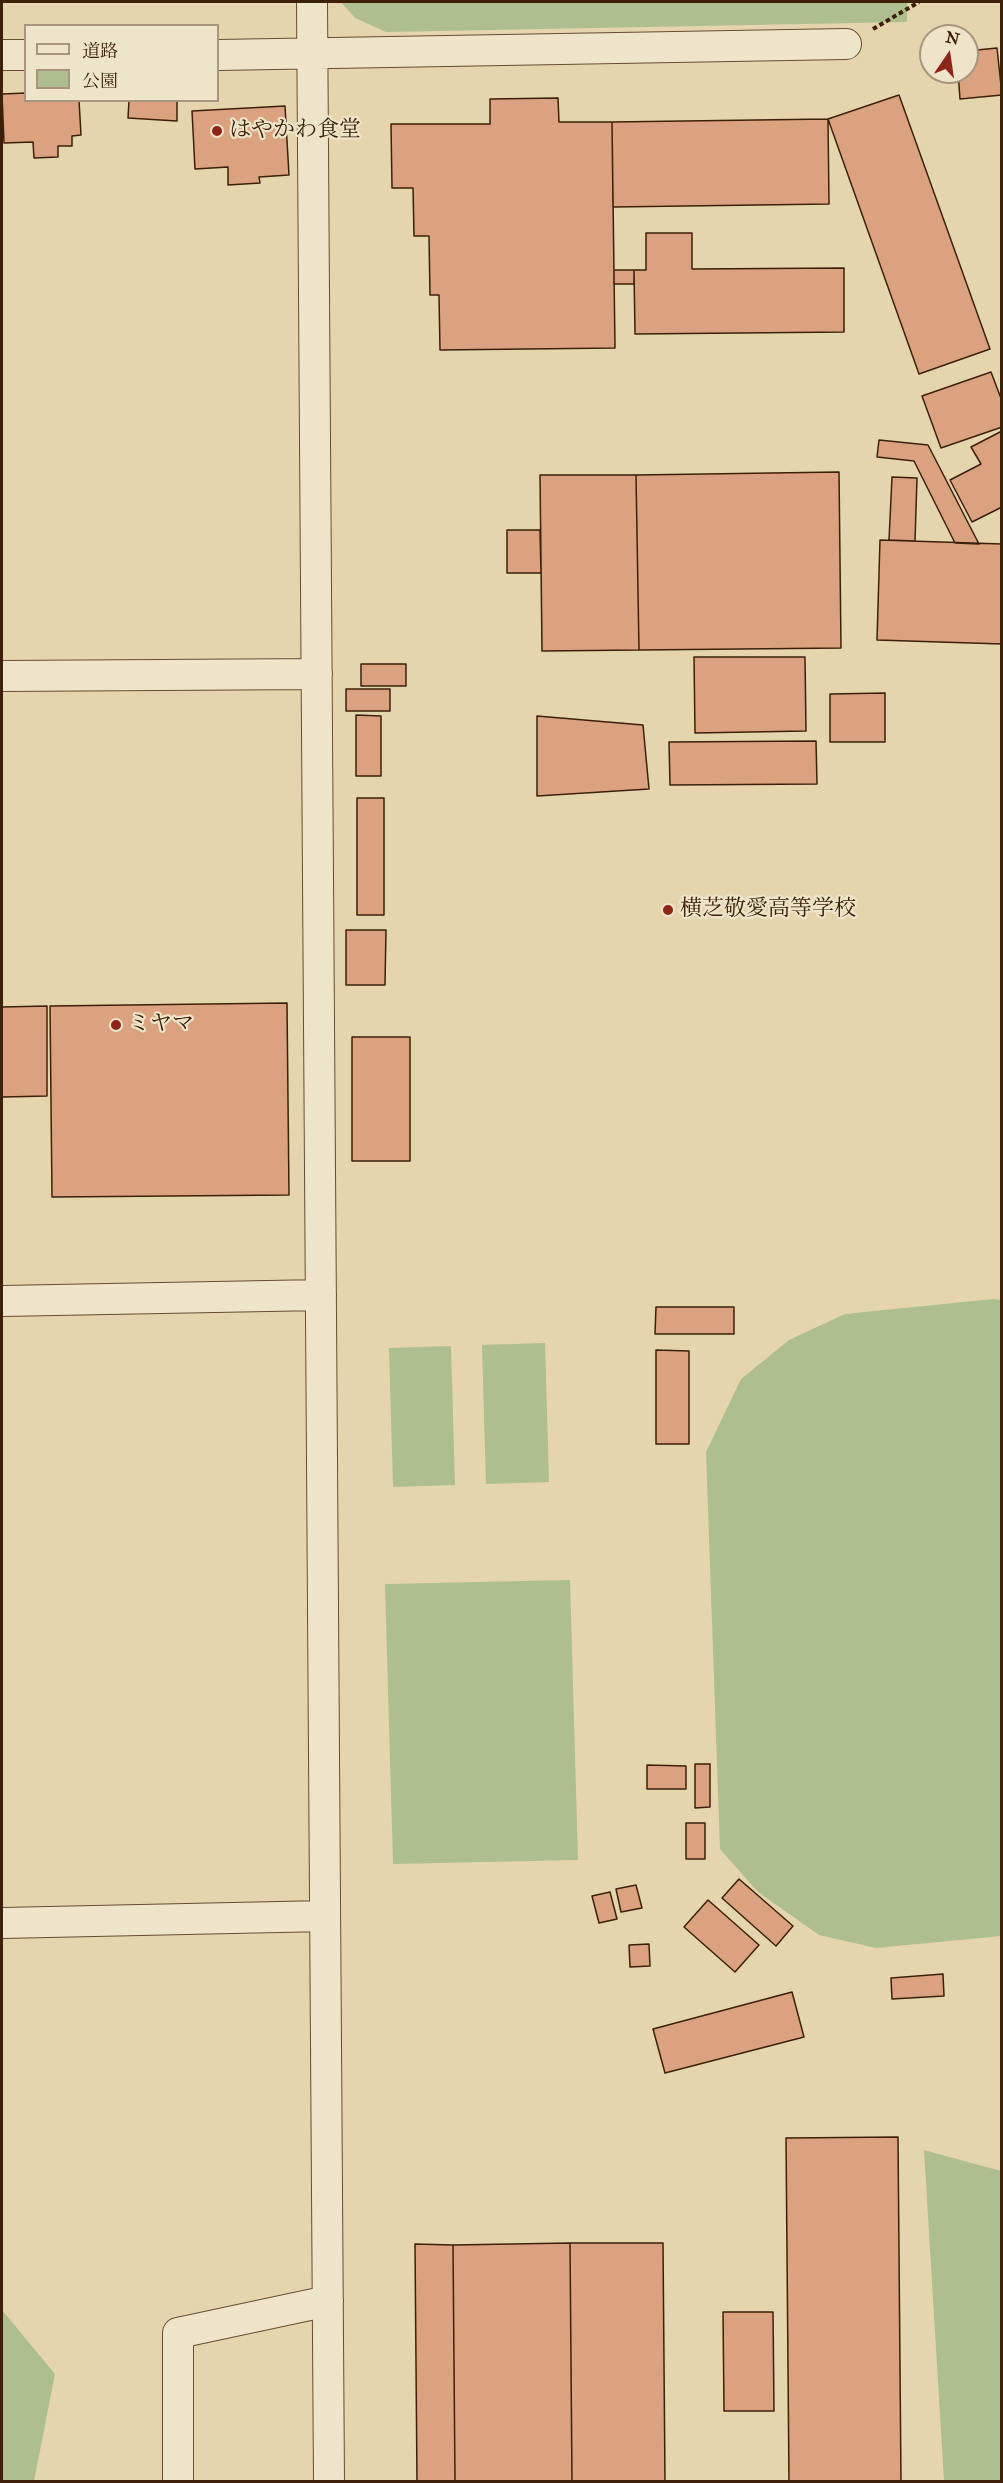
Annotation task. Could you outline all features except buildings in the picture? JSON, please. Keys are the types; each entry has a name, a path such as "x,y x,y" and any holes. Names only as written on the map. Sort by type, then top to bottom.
{"street":[{"path":"312,2 323,54"},
{"path":"329,2481 317,674 323,54 333,2"},
{"path":"219,54 846,44"},
{"path":"2,55 24,55"},
{"path":"2,676 317,674"},
{"path":"2,1301 321,1295"},
{"path":"2,1923 325,1916"},
{"path":"178,2481 178,2333 328,2301"}],"path":[{"path":"846,44 919,2"}],"green space":[{"path":"341,2 907,2 907,22 386,32 355,18"},
{"path":"1002,1300 1001,1936 876,1948 819,1935 758,1892 720,1849 706,1452 741,1379 789,1340 845,1314"},
{"path":"545,1343 549,1482 486,1484 482,1345"},
{"path":"451,1346 455,1485 393,1487 389,1348"},
{"path":"570,1580 578,1860 393,1864 385,1584"},
{"path":"924,2150 1001,2171 1001,2481 944,2481"},
{"path":"2,2310 55,2374 34,2481 2,2481"}],"place":[{"name":"はやかわ食堂","path":"217,131"},
{"name":"横芝敬愛高等学校","path":"668,910"},
{"name":"ミヤマ","path":"116,1025"}]}
